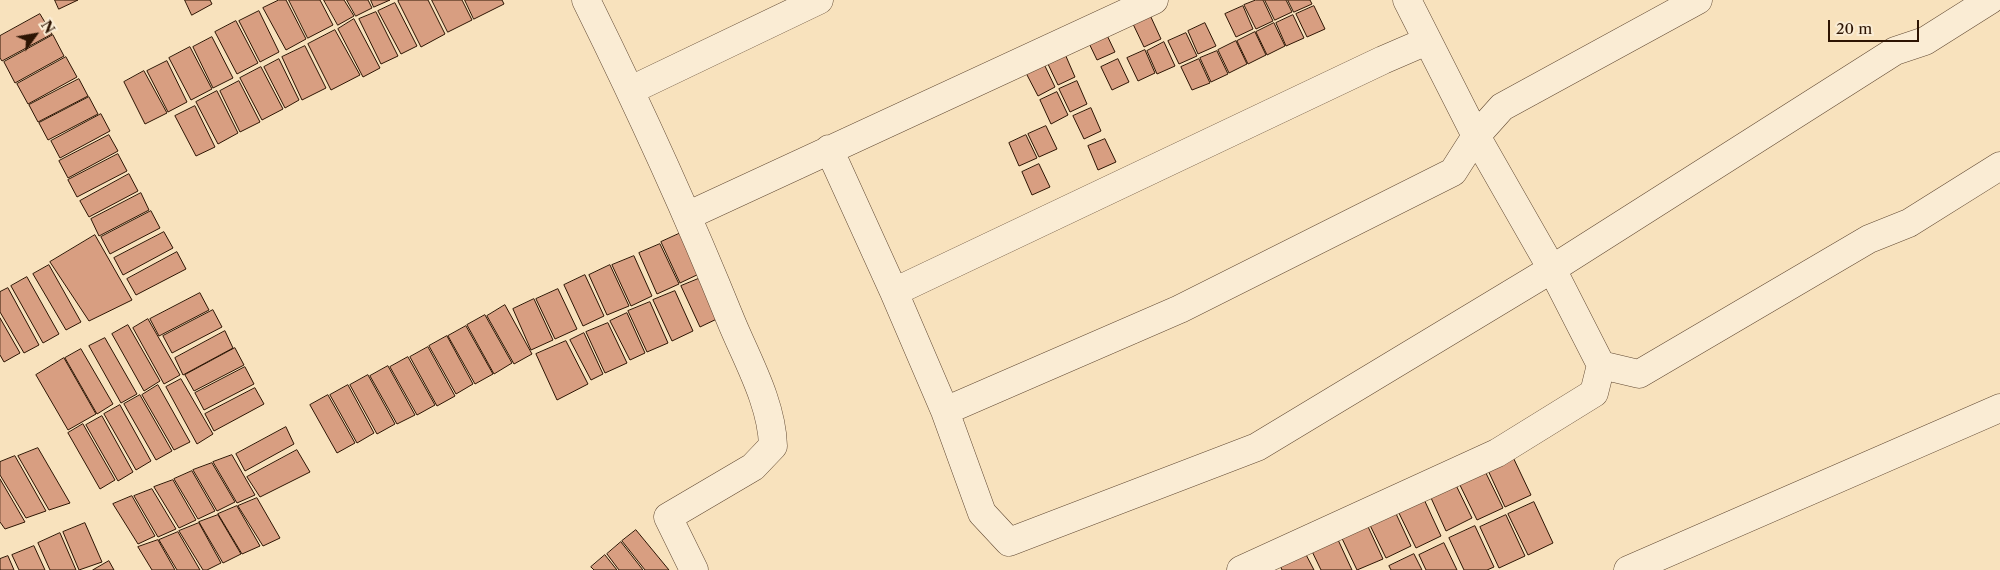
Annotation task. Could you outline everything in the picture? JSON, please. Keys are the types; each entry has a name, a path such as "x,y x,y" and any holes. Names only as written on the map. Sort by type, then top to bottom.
{"street":[{"path":"586,0 631,90 687,216 761,393 773,431 773,446 753,467 668,518 694,570"},
{"path":"631,90 819,0"},
{"path":"687,216 830,148 1154,0"},
{"path":"1241,570 1498,453 1594,393 1600,365 1552,269 1476,136 1426,41 1407,0"},
{"path":"945,411 1180,308 1453,172 1476,136 1502,107 1698,0"},
{"path":"830,148 945,411 982,513 1009,542 1257,447 1552,269 1895,51 1925,41 1990,0"},
{"path":"894,292 1365,68 1426,41"},
{"path":"1600,365 1639,374 1869,239 1909,223 2000,166"},
{"path":"1628,570 2000,408"}],"building":[{"path":"55,0 78,0 59,9"},
{"path":"185,0 210,0 212,4 192,15"},
{"path":"279,0 286,0 306,39 286,50 263,8"},
{"path":"289,0 320,0 333,25 308,38"},
{"path":"324,0 344,0 354,16 338,25"},
{"path":"347,0 368,0 372,8 356,16"},
{"path":"371,0 390,0 374,7"},
{"path":"428,0 445,34 421,47 398,1"},
{"path":"432,0 462,0 472,20 448,32"},
{"path":"465,0 502,0 504,4 474,19"},
{"path":"1256,0 1263,0 1273,21 1256,29 1244,5"},
{"path":"1265,0 1286,0 1292,12 1275,20"},
{"path":"1288,0 1310,0 1312,4 1294,12"},
{"path":"395,3 417,46 401,54 378,11"},
{"path":"1243,6 1253,29 1236,37 1225,14"},
{"path":"1314,6 1325,29 1307,37 1296,14"},
{"path":"259,11 279,52 260,62 239,21"},
{"path":"376,12 398,56 381,64 359,19"},
{"path":"40,14 52,34 2,61 0,58 0,36"},
{"path":"1150,15 1161,39 1144,47 1133,24"},
{"path":"1293,15 1304,38 1286,46 1276,23"},
{"path":"354,19 380,68 363,77 338,29"},
{"path":"236,21 258,63 237,74 215,32"},
{"path":"1205,23 1216,46 1198,54 1188,31"},
{"path":"1274,23 1285,46 1267,55 1256,32"},
{"path":"1104,29 1115,52 1097,60 1086,37"},
{"path":"335,30 360,75 331,90 308,44"},
{"path":"1255,32 1266,55 1248,64 1237,41"},
{"path":"1186,33 1197,56 1179,64 1168,41"},
{"path":"53,35 64,56 15,83 4,62"},
{"path":"212,37 233,78 213,88 193,47"},
{"path":"1236,41 1247,64 1229,73 1218,50"},
{"path":"1164,42 1175,66 1157,74 1147,51"},
{"path":"305,46 326,88 302,100 282,57"},
{"path":"190,47 212,89 191,100 169,58"},
{"path":"1145,50 1155,73 1138,81 1127,58"},
{"path":"1217,51 1228,74 1211,82 1200,58"},
{"path":"1065,54 1075,77 1058,85 1047,62"},
{"path":"66,57 77,77 28,104 17,84"},
{"path":"279,59 299,100 285,108 264,67"},
{"path":"1118,59 1129,82 1112,90 1101,67"},
{"path":"1199,59 1210,83 1192,90 1181,67"},
{"path":"167,61 187,102 168,112 147,71"},
{"path":"1044,64 1055,87 1038,96 1026,73"},
{"path":"261,67 283,109 262,120 240,78"},
{"path":"144,71 167,113 145,124 124,82"},
{"path":"79,79 88,96 38,122 29,105"},
{"path":"239,81 260,122 240,132 220,91"},
{"path":"1077,81 1087,104 1070,112 1059,89"},
{"path":"217,91 238,133 218,144 196,102"},
{"path":"1057,92 1068,115 1051,124 1040,100"},
{"path":"89,97 98,114 48,140 39,123"},
{"path":"195,106 215,147 196,156 175,116"},
{"path":"1091,108 1101,131 1084,139 1073,116"},
{"path":"101,114 110,131 60,158 51,141"},
{"path":"1046,126 1057,149 1039,157 1028,134"},
{"path":"109,135 118,151 68,178 59,161"},
{"path":"1026,135 1037,158 1019,166 1009,143"},
{"path":"1105,139 1116,162 1098,170 1088,146"},
{"path":"118,154 127,171 77,197 68,180"},
{"path":"1039,164 1050,187 1032,195 1022,172"},
{"path":"129,174 138,191 89,217 80,201"},
{"path":"141,193 149,210 99,236 91,219"},
{"path":"151,211 160,228 110,254 101,237"},
{"path":"164,232 173,248 123,275 114,258"},
{"path":"683,232 701,273 680,283 661,242"},
{"path":"95,235 132,300 89,321 50,262"},
{"path":"660,244 679,284 657,294 639,253"},
{"path":"177,252 186,269 136,295 127,279"},
{"path":"634,256 652,296 631,306 612,265"},
{"path":"49,265 81,322 66,330 33,274"},
{"path":"610,265 629,306 607,315 589,275"},
{"path":"585,275 604,316 583,326 564,285"},
{"path":"27,277 59,334 43,343 11,286"},
{"path":"703,277 721,317 700,327 681,286"},
{"path":"8,288 39,345 24,353 0,312 0,292"},
{"path":"558,289 577,329 555,339 536,299"},
{"path":"675,291 693,331 672,341 653,300"},
{"path":"200,293 209,310 159,336 150,319"},
{"path":"534,299 553,340 531,350 513,309"},
{"path":"650,302 668,343 647,352 628,311"},
{"path":"505,305 532,354 514,364 487,316"},
{"path":"213,310 222,327 172,353 163,336"},
{"path":"627,313 645,353 630,360 610,321"},
{"path":"485,315 512,363 494,374 467,325"},
{"path":"0,318 20,353 4,362 0,355"},
{"path":"148,319 180,375 164,384 133,328"},
{"path":"608,323 627,363 605,373 586,332"},
{"path":"128,325 160,381 144,391 112,334"},
{"path":"466,326 493,374 475,384 448,336"},
{"path":"225,331 233,348 183,375 175,358"},
{"path":"584,333 603,374 591,380 570,340"},
{"path":"447,336 473,384 456,394 429,346"},
{"path":"105,338 137,394 121,403 89,346"},
{"path":"566,341 588,384 557,400 536,354"},
{"path":"428,347 455,396 437,406 410,357"},
{"path":"235,348 244,365 194,391 185,375"},
{"path":"81,349 113,404 97,414 65,358"},
{"path":"408,357 435,405 417,415 390,367"},
{"path":"64,358 96,414 68,430 36,375"},
{"path":"388,366 415,415 397,424 370,376"},
{"path":"245,367 254,384 204,410 195,393"},
{"path":"368,375 395,424 377,434 350,385"},
{"path":"181,379 213,434 197,444 166,387"},
{"path":"158,385 190,442 174,450 142,395"},
{"path":"348,385 374,433 357,443 330,395"},
{"path":"255,388 264,404 214,431 205,414"},
{"path":"140,395 172,451 156,460 124,404"},
{"path":"328,395 355,443 337,453 310,405"},
{"path":"120,405 151,461 136,470 104,414"},
{"path":"102,416 133,472 118,481 86,425"},
{"path":"83,424 115,480 100,489 68,433"},
{"path":"286,427 294,444 245,471 236,454"},
{"path":"38,448 70,503 49,510 18,456"},
{"path":"297,450 310,472 260,497 247,477"},
{"path":"1511,453 1531,495 1505,507 1486,466"},
{"path":"232,455 255,495 237,503 213,462"},
{"path":"15,456 46,511 26,518 0,475 0,462"},
{"path":"212,463 235,502 217,511 193,470"},
{"path":"1483,467 1503,508 1477,520 1457,479"},
{"path":"192,471 215,511 198,519 174,479"},
{"path":"1452,477 1472,518 1446,531 1427,489"},
{"path":"0,479 25,522 5,529 0,522"},
{"path":"173,480 196,520 179,528 154,487"},
{"path":"152,489 176,529 158,537 134,496"},
{"path":"1422,495 1441,536 1416,548 1396,507"},
{"path":"132,496 155,536 138,544 113,504"},
{"path":"257,498 280,538 263,546 238,506"},
{"path":"1534,502 1553,543 1528,555 1508,514"},
{"path":"1392,505 1411,546 1386,558 1366,517"},
{"path":"237,506 260,546 242,554 218,514"},
{"path":"218,515 241,554 223,563 199,522"},
{"path":"1506,515 1525,556 1499,568 1480,527"},
{"path":"1364,518 1383,559 1357,570 1338,530"},
{"path":"85,523 102,562 79,570 63,532"},
{"path":"199,523 221,563 207,570 203,570 179,531"},
{"path":"1475,526 1494,567 1487,570 1464,570 1449,538"},
{"path":"1333,529 1352,570 1321,570 1307,541"},
{"path":"636,530 669,570 645,570 622,541"},
{"path":"178,532 200,570 177,570 159,540"},
{"path":"60,533 76,570 50,570 38,543"},
{"path":"158,540 175,570 152,570 138,547"},
{"path":"621,542 643,570 619,570 607,554"},
{"path":"1444,543 1457,570 1426,570 1419,555"},
{"path":"34,546 45,570 19,570 12,555"},
{"path":"1302,547 1314,570 1282,570 1277,558"},
{"path":"1414,554 1422,570 1391,570 1389,566"},
{"path":"605,555 617,570 594,570 591,567"},
{"path":"8,556 14,570 0,570 0,559"},
{"path":"109,561 114,570 93,570"}]}
